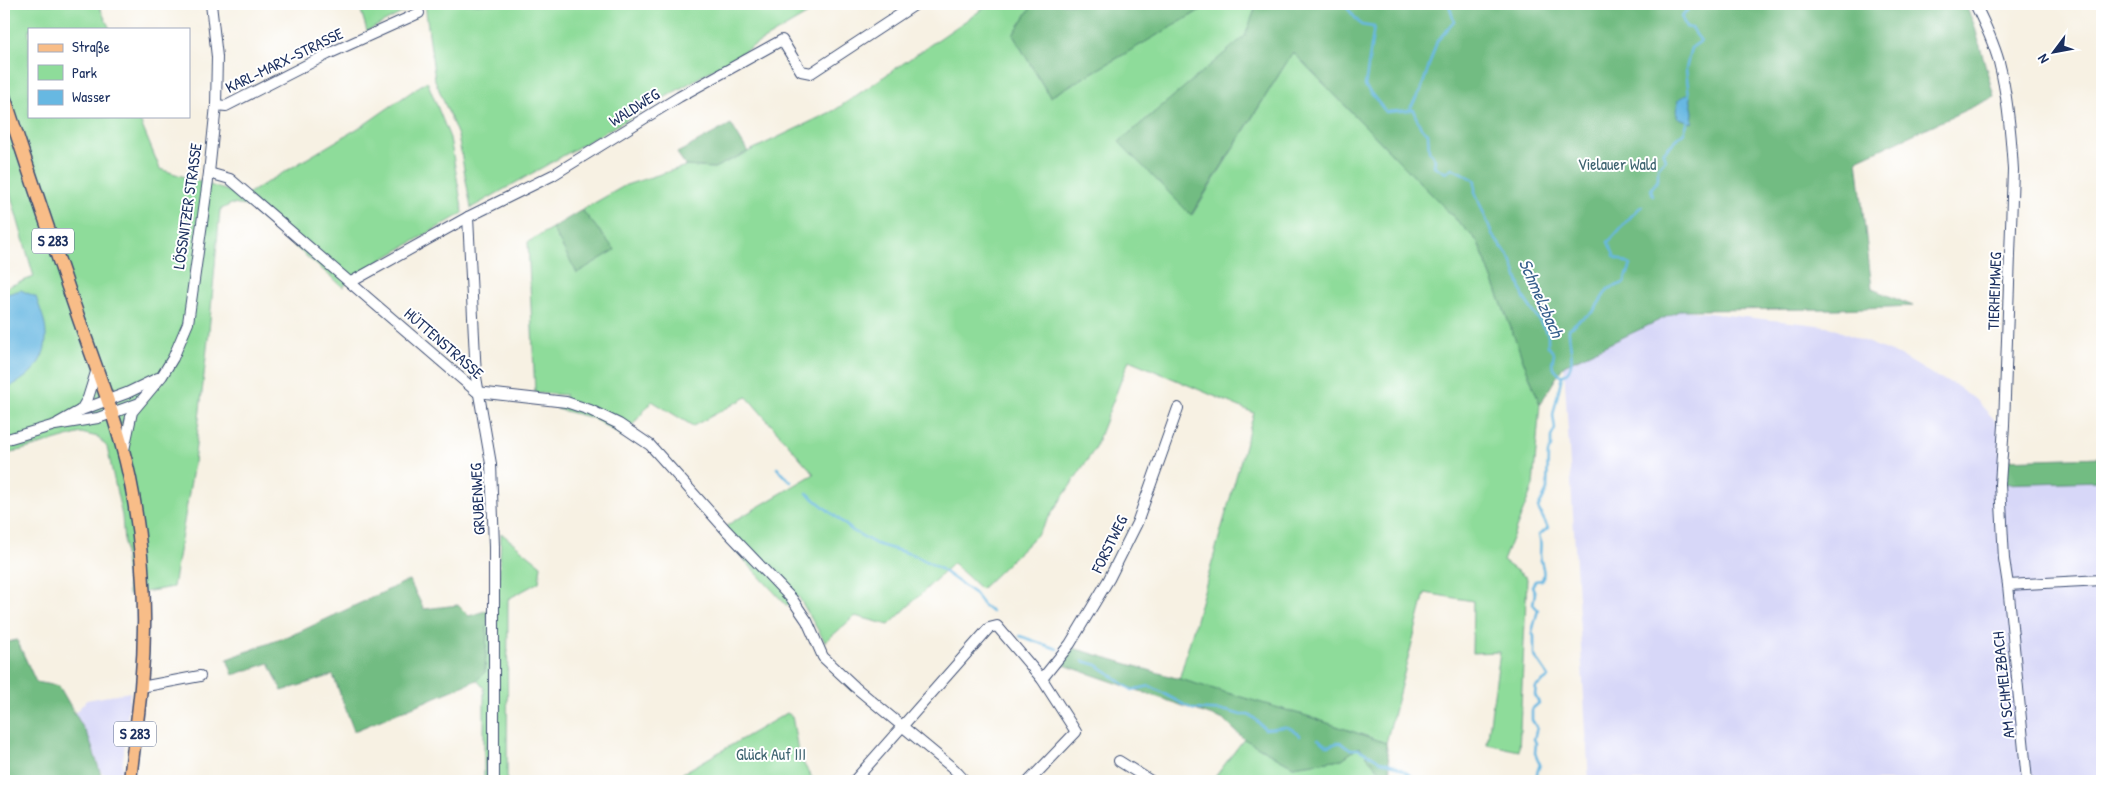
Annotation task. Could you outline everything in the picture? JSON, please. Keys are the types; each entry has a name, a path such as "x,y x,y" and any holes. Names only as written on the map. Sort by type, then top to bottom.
{"main road":[{"name":"S 283","path":"4,96 108,401 124,452 133,496 144,605 141,687 130,781"}],"street":[{"name":"LÖSSNITZER STRASSE","path":"124,452 129,421 138,404 162,376 173,358 188,323 209,173 216,105 216,57 211,4"},
{"name":"WALDWEG","path":"351,282 468,217 553,175 679,97 782,40 801,71 811,73 916,4"},
{"name":"TIERHEIMWEG","path":"1975,4 1987,29 1999,62 2010,128 2013,170 2004,425 2000,484 2004,559 2008,585"},
{"name":"KARL-MARX-STRASSE","path":"216,105 226,106 328,54 419,13"},
{"name":"HÜTTENSTRASSE","path":"209,173 230,179 477,392 566,402 590,410 619,424 650,445 726,530 792,599 807,621 824,657 855,687 954,769 964,781"},
{"name":"GRUBENWEG","path":"468,217 477,392 491,464 494,547 494,781"},
{"path":"81,410 88,398 97,369"},
{"path":"4,440 55,425 81,410 108,401 162,376"},
{"name":"LÖSSNITZER STRASSE","path":"55,425 85,421 112,414 138,404"},
{"name":"FORSTWEG","path":"1042,679 1070,644 1109,579 1137,523 1178,408"},
{"path":"2008,585 2102,580"},
{"name":"AM SCHMELZBACH","path":"2008,585 2027,781"},
{"path":"854,781 989,628 996,626 1042,679 1076,732 1029,781"},
{"path":"141,687 200,676"},
{"path":"1119,761 1151,781"}],"shaded area":[{"path":"1681,310 1827,326 1903,357 1940,379 1954,384 1976,400 1993,418 1998,427 2001,460 2000,484 2102,481 2102,781 1589,781 1564,365"},
{"path":"130,692 121,781 114,781 101,772 89,738 75,713 87,700"}],"green space":[{"path":"4,4 98,4 110,28 28,28 28,118 139,118 160,169 244,196 365,124 427,81 450,138 463,213 357,274 343,287 247,206 231,204 220,210 194,463 173,587 128,595 122,516 107,447 98,437 81,433 4,455 4,288 34,277 4,172"},
{"path":"359,4 414,4 415,6 367,31"},
{"path":"425,4 825,4 471,208 458,136 435,80"},
{"path":"990,4 1033,4 1013,35 1050,97 1211,4 1257,4 1246,36 1119,142 1192,215 1293,52 1478,242 1540,404 1533,486 1503,561 1527,578 1519,751 1487,744 1500,652 1472,653 1473,601 1425,593 1386,743 1310,717 1179,680 1254,413 1129,360 1094,450 1038,534 981,589 953,563 889,625 855,616 825,642 798,596 787,606 719,533 729,524 814,474 747,397 693,426 652,401 623,437 593,418 557,409 566,395 535,393 528,242 552,228 577,272 615,250 582,210 626,185 686,166 714,168 835,110"},
{"path":"1033,4 1211,4 1050,97 1013,35"},
{"name":"Vielauer Wald","path":"1257,4 1965,4 1974,24 1994,97 1857,160 1872,289 1913,306 1837,309 1681,310 1564,365 1540,404 1478,242 1293,52 1191,215 1119,142 1245,36"},
{"path":"731,124 748,152 714,168 686,166 677,153"},
{"path":"582,210 615,250 577,273 552,228"},
{"path":"2102,457 2102,481 2000,484 2001,460"},
{"path":"501,533 541,565 539,582 508,599 507,781 484,781 484,688 477,680 485,671 488,610 498,603"},
{"path":"409,580 424,609 458,605 469,616 488,610 485,672 477,680 354,731 333,675 282,691 269,663 233,675 227,659 299,632"},
{"path":"17,640 36,682 59,686 89,738 103,781 4,781 4,643"},
{"path":"1073,648 1310,717 1386,743 1392,781 1389,781 1359,747 1342,759 1293,766 1244,739 1224,720 1061,664"},
{"name":"Glück Auf III","path":"787,713 792,716 799,756 814,781 669,781"},
{"path":"1244,739 1293,766 1342,759 1359,747 1389,781 1212,781"}],"water":[{"path":"1689,93 1693,112 1692,123 1677,117 1678,100"},
{"path":"21,290 36,297 45,325 45,345 43,354 34,369 20,381 4,389 4,295"}],"waterway":[{"name":"Schmelzbach","path":"1344,4 1361,25 1374,27 1365,86 1386,112 1413,110 1421,128 1428,133 1429,151 1435,159 1434,166 1446,173 1452,168 1475,180 1475,192 1493,236 1511,259 1524,298 1548,334 1548,346 1554,354 1552,365 1562,376 1553,415 1555,429 1551,437 1551,447 1548,453 1547,490 1538,508 1548,528 1539,535 1543,577 1542,580 1535,581 1532,586 1535,593 1533,604 1538,610 1532,632 1534,636 1534,655 1549,677 1536,687 1535,695 1539,703 1532,709 1532,720 1537,728 1534,739 1536,743 1535,753 1540,764 1537,781"},
{"path":"1409,110 1421,90 1437,41 1454,22 1449,4"},
{"path":"1689,96 1686,69 1691,48 1701,41 1691,28 1686,27 1681,16 1692,4"},
{"path":"1653,196 1651,189 1658,180 1658,168 1665,160 1663,153 1684,132 1688,121"},
{"path":"1562,376 1567,372 1571,362 1569,329 1579,320 1593,312 1608,289 1624,283 1631,265 1615,257 1608,242 1642,206"},
{"path":"777,468 791,482"},
{"path":"807,493 853,531 876,544 914,555 939,568 974,593 983,605 992,612"},
{"path":"1020,636 1057,649"},
{"path":"1083,661 1097,665 1132,690 1150,686 1192,709 1227,711 1248,715 1253,717 1265,729 1288,727 1300,736"},
{"path":"1318,739 1328,746 1340,742 1348,748 1358,749 1379,761 1395,766 1419,781"}]}
